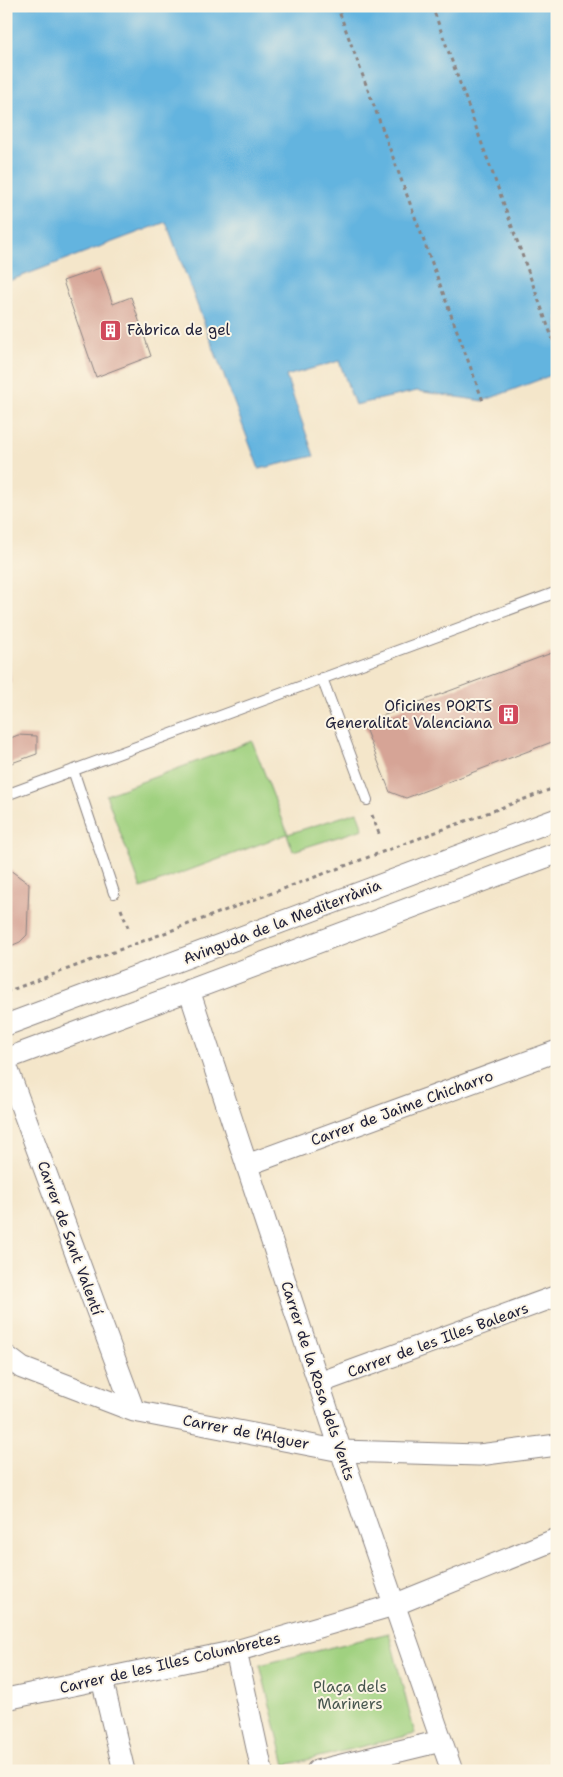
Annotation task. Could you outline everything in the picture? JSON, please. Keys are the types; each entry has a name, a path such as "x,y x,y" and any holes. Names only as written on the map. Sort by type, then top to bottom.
{"street":[{"name":"Avinguda de la Mediterrània","path":"6,1025 557,819"},
{"name":"Avinguda de la Mediterrània","path":"6,1059 557,853"},
{"name":"Carrer de la Rosa dels Vents","path":"189,990 341,1451 452,1771"},
{"name":"Carrer de Jaime Chicharro","path":"247,1165 557,1052"},
{"name":"Carrer de Sant Valentí","path":"6,1064 134,1411"},
{"name":"Carrer de les Illes Balears","path":"319,1383 557,1296"},
{"name":"Carrer de l'Alguer","path":"6,1356 22,1368 134,1411 341,1451 479,1455 557,1444"},
{"name":"Carrer de les Illes Columbretes","path":"6,1699 236,1651 394,1604 557,1539"},
{"path":"236,1651 262,1771"},
{"path":"102,1679 124,1771"},
{"path":"317,1771 441,1741"}],"lane":[{"path":"6,795 557,592"},
{"path":"322,678 367,800"},
{"path":"72,770 114,893"}],"path":[{"path":"337,6 483,401"},
{"path":"432,6 557,351"},
{"path":"552,6 557,20"},
{"path":"6,992 557,787"}],"green space":[{"path":"252,741 288,834 357,812 363,829 293,851 287,834 141,888 106,795"},
{"name":"Plaça dels Mariners","path":"389,1633 415,1734 285,1765 260,1665"}],"water":[{"path":"6,6 557,6 557,373 483,401 417,391 355,405 339,361 286,376 314,456 259,469 166,222 6,282"}],"building":[{"name":"Fàbrica de gel","path":"100,268 113,304 131,297 151,356 96,377 63,281"},
{"path":"557,651 557,740 406,798 390,792 363,723"},
{"path":"6,661 9,661 11,682 6,683"},
{"path":"18,735 37,736 37,754 6,765 6,740"},
{"path":"6,867 29,884 27,935 20,942 6,948"}],"place":[{"name":"Fàbrica de gel","path":"111,330"},
{"name":"Oficines PORTS Generalitat Valenciana","path":"508,715"}]}
